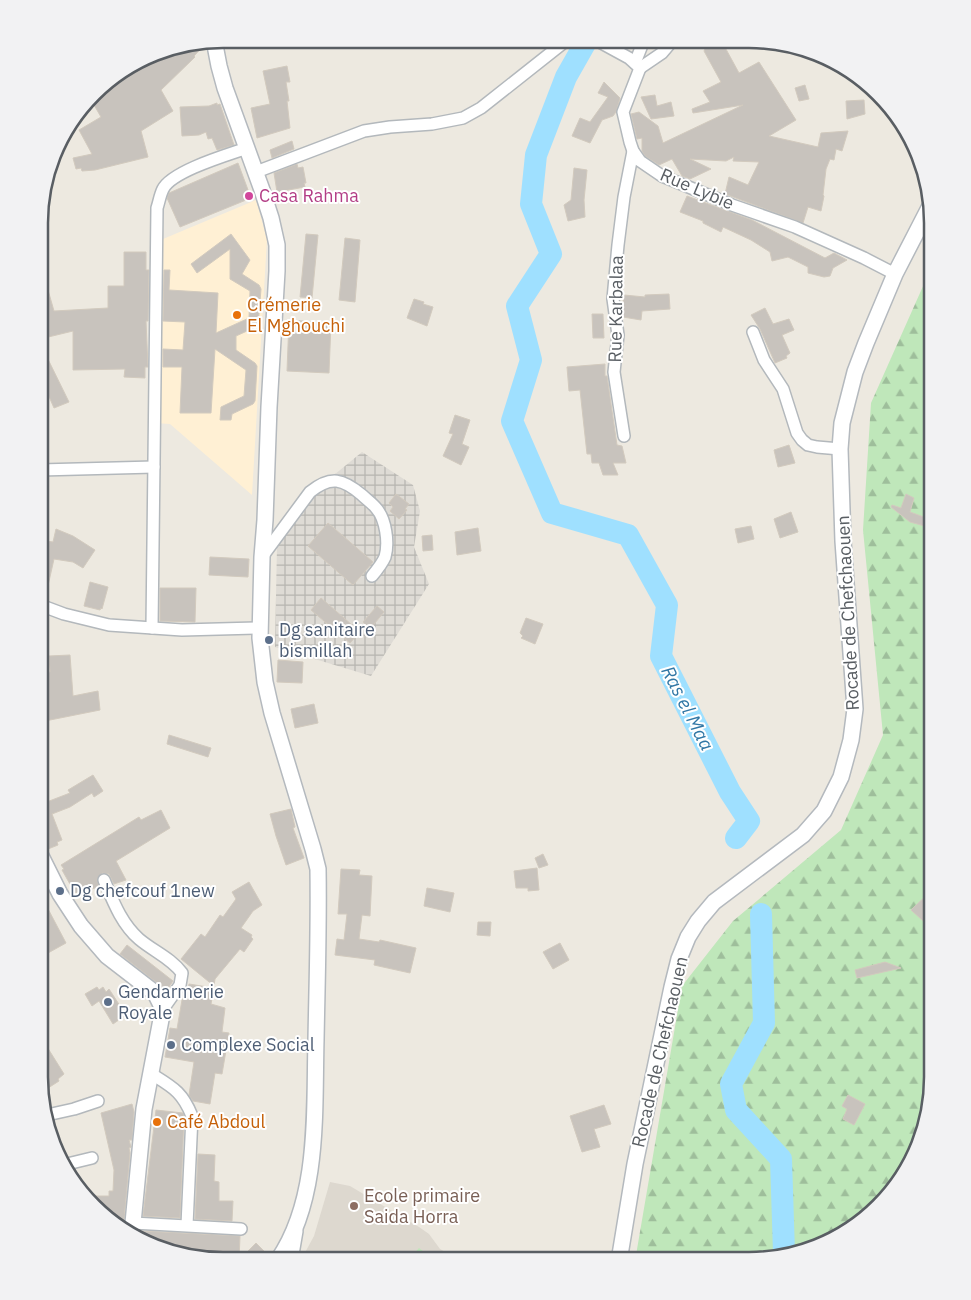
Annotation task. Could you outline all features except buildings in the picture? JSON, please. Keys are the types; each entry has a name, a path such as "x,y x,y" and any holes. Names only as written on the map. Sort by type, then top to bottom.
{"street":[{"path":"215,48 218,66 256,172 271,218 277,245 259,628 265,682 272,713 318,869 314,1114 310,1178 293,1252"},
{"path":"256,172 364,131 432,124 463,118 481,108 557,48"},
{"path":"610,48 635,63"},
{"path":"633,151 623,112 635,63 641,48"},
{"path":"635,63 662,53 666,48"},
{"path":"152,628 157,208 163,188 182,173 247,148"},
{"name":"Rue Lybie","path":"633,151 640,161 662,176 732,205 795,227 837,245 895,274"},
{"name":"Rue Karbalaa","path":"624,436 614,372 618,335 613,299 624,198 633,151"},
{"name":"Rocade de Chefchaouen","path":"620,1252 635,1164 670,996 679,959 688,937 698,921 714,902 803,835 824,812 844,768 851,740 855,709 843,541 840,449 842,424 855,372 895,274 924,218"},
{"path":"753,332 764,360 784,389 797,433 802,440 808,445 840,449"},
{"path":"48,470 154,467"},
{"path":"262,557 310,492 318,486 327,483 348,483 376,508 383,521 387,549 380,566 372,576"},
{"path":"48,608 73,617 110,625 182,630 259,628"},
{"path":"48,870 60,894 81,926 107,956 155,993 163,1009"},
{"path":"104,880 123,921 140,940 177,966 182,973 180,985 163,1009 144,1109 129,1226"},
{"path":"150,1073 178,1091 188,1105 192,1116 187,1225"},
{"path":"52,1114 74,1110 98,1101"},
{"path":"70,1163 92,1158"},
{"path":"283,1252 299,1222"},
{"path":"134,1229 187,1225 241,1229"}],"shaded area":[{"path":"256,200 267,239 252,495 170,424 155,423 163,239"},
{"path":"362,452 413,485 420,511 414,547 429,584 371,676 275,647 277,545 306,498"},
{"name":"Ecole primaire Saida Horra","path":"330,1182 350,1186 419,1227 429,1234 440,1249 445,1252 305,1252 314,1236"}],"green space":[{"path":"924,284 923,1089 918,1123 900,1165 880,1193 846,1223 826,1234 794,1247 771,1251 637,1252 682,986 733,921 841,830 883,735 863,530 871,403"},
{"path":"419,1248 424,1252 415,1252"}],"waterway":[{"name":"Ras el Maa","path":"582,48 566,77 536,155 531,204 551,254 517,306 531,360 512,421 552,513 628,535 667,605 661,656 730,792 749,821 736,838"},
{"name":"Ras el Maa","path":"761,914 764,1023 731,1084 736,1110 781,1159 784,1249"}],"place":[{"name":"Casa Rahma","path":"249,196"},
{"name":"Crémerie El Mghouchi","path":"237,315"},
{"name":"Dg sanitaire bismillah","path":"269,640"},
{"name":"Dg chefcouf 1new","path":"60,891"},
{"name":"Gendarmerie Royale","path":"108,1002"},
{"name":"Complexe Social","path":"171,1045"},
{"name":"Café Abdoul","path":"157,1122"},
{"name":"Ecole primaire Saida Horra","path":"354,1206"}]}
